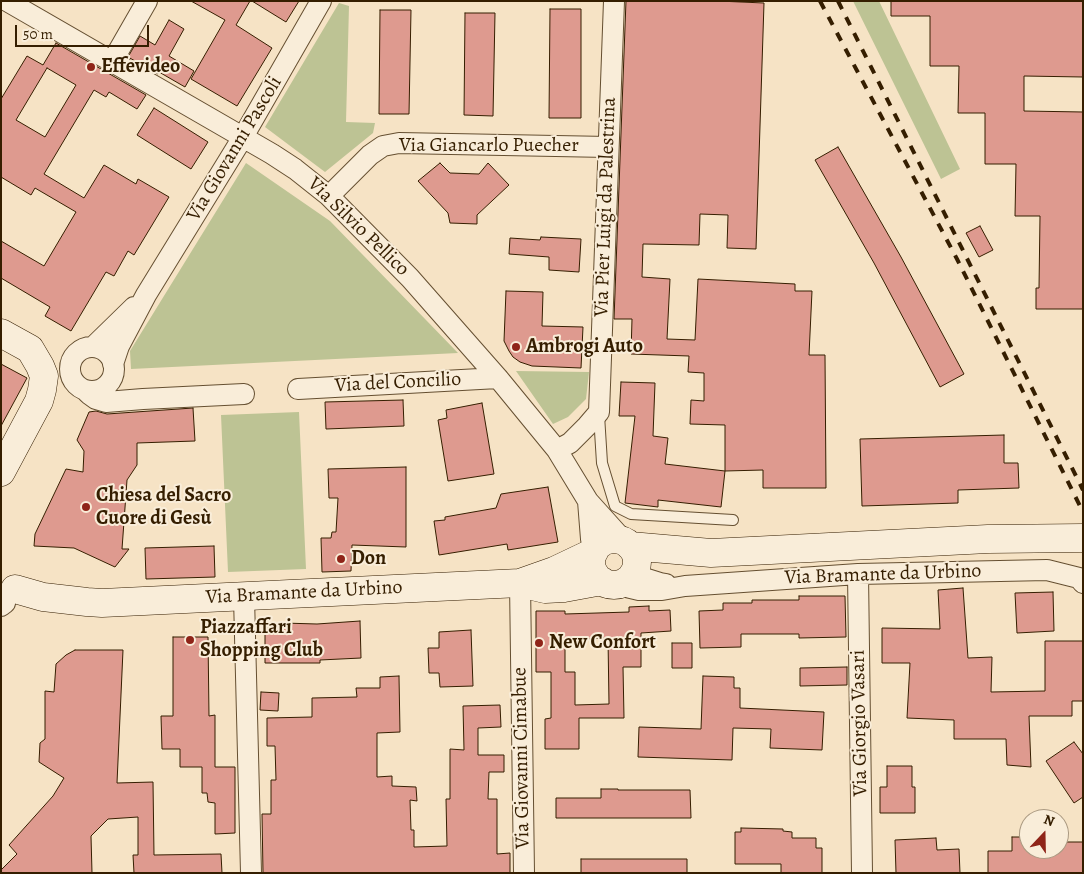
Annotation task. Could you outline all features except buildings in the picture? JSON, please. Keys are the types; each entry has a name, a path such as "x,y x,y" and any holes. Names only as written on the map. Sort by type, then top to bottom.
{"street":[{"name":"Via Silvio Pellico","path":"7,1 243,137 296,169 330,196 410,278 498,378 557,450 624,565"},
{"path":"112,62 147,1"},
{"name":"Via Giovanni Pascoli","path":"112,372 119,346 146,295 243,137 321,1"},
{"name":"Via Pier Luigi da Palestrina","path":"599,412 614,1"},
{"name":"Via Giancarlo Puecher","path":"330,196 370,155 383,146 398,143 608,147"},
{"name":"Via Giovanni Pascoli","path":"93,346 146,295"},
{"path":"1,333 48,359 70,362"},
{"path":"143,399 125,390 112,372 110,356 105,351 93,346 85,348 74,355 70,362 71,377 89,394 96,399 106,402 244,394"},
{"path":"1,472 39,401 42,390 44,376 30,349"},
{"path":"39,401 51,389 62,384 80,386 94,391 102,389 112,372"},
{"name":"Via del Concilio","path":"298,389 498,378"},
{"path":"557,450 570,443 599,412"},
{"name":"Via Silvio Pellico","path":"588,501 591,539 595,551"},
{"name":"Via Bramante da Urbino","path":"5,597 43,597 87,602 244,597 520,583 545,589 564,588 624,565 664,562 711,553 988,539 1083,538"},
{"name":"Via Bramante da Urbino","path":"520,583 554,571 595,551 600,545 614,539 624,565 639,590 662,590 685,586 858,574 1047,570 1081,581"},
{"name":"Via Giorgio Vasari","path":"858,574 862,873"},
{"name":"Via Giovanni Cimabue","path":"520,583 524,873"},
{"path":"244,597 252,873"}],"lane":[{"name":"Via Pier Luigi da Palestrina","path":"599,412 602,463 614,506 632,514 733,520"}],"green space":[{"path":"853,1 879,1 960,169 941,179"},
{"path":"339,3 349,6 346,122 375,123 373,133 325,172 265,127"},
{"path":"246,163 330,221 458,353 131,369 130,351"},
{"path":"516,371 589,372 586,399 568,417 553,424"},
{"path":"299,412 306,569 228,572 221,415"}],"railway":[{"path":"820,1 957,259 1083,512"},
{"path":"838,1 1083,490"}],"place":[{"name":"Effevideo","path":"91,67"},
{"name":"Ambrogi Auto","path":"516,347"},
{"name":"Chiesa del Sacro Cuore di Gesù","path":"86,507"},
{"name":"Don","path":"341,559"},
{"name":"Piazzaffari Shopping Club","path":"190,640"},
{"name":"New Confort","path":"539,643"}]}
